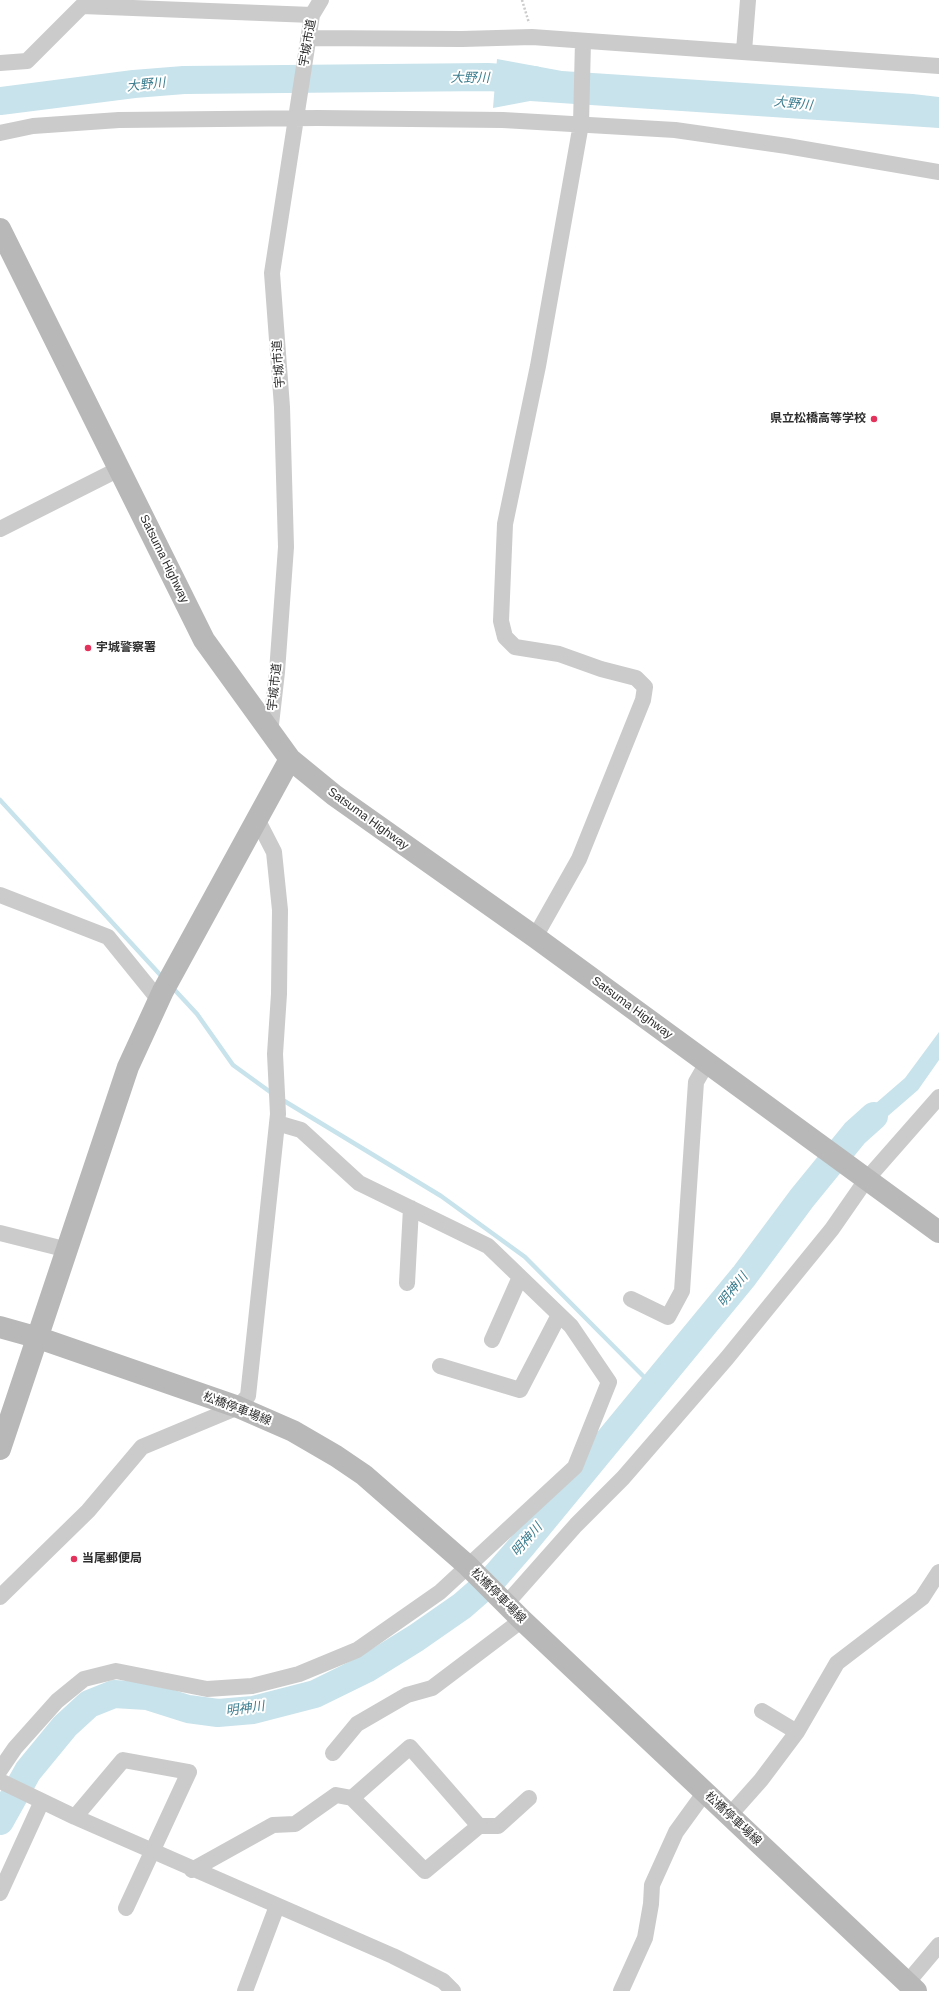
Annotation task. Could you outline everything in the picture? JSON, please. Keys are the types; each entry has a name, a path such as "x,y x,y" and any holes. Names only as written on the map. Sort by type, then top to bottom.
{"street":[{"name":"宇城市道","path":"270,733 277,672 286,547 282,407 272,273 312,15 321,0"},
{"path":"744,51 748,0"},
{"path":"0,63 27,61 82,6 312,15"},
{"path":"308,42 532,37 939,66"},
{"path":"535,937 579,859 643,700 645,687 636,678 601,669 559,654 515,647 505,637 501,621 505,524 538,366 581,120 583,41"},
{"path":"0,133 33,126 119,120 296,116 581,120 675,130 787,146 939,172"},
{"name":"Satsuma Highway","path":"0,229 204,640 290,759 334,795 535,937 863,1178 939,1232"},
{"path":"0,529 119,469"},
{"path":"0,1449 39,1338 128,1067 161,996 185,950 290,759"},
{"path":"0,1597 88,1511 142,1447 238,1407 248,1396 277,1119 275,1054 279,994 280,910 274,852 256,819"},
{"path":"0,895 108,937 161,996"},
{"path":"631,1299 668,1317 682,1291 696,1082 707,1063"},
{"path":"501,1599 622,1478 727,1358 832,1229 863,1178 939,1097"},
{"path":"0,1770 15,1748 57,1701 84,1679 116,1671 207,1689 252,1686 299,1674 357,1650 471,1569 575,1467 609,1382 571,1326 488,1246 359,1183 302,1130 277,1119"},
{"path":"407,1283 411,1208"},
{"path":"0,1233 68,1250"},
{"path":"492,1340 520,1277"},
{"path":"440,1366 520,1390 559,1315"},
{"name":"松橋停車場線","path":"0,1327 39,1338 238,1407 293,1431 336,1456 389,1496 471,1569 522,1620 912,1987"},
{"path":"730,1816 761,1780 797,1732 837,1663 922,1598 939,1572"},
{"path":"333,1753 357,1724 407,1695 432,1688 522,1620"},
{"path":"762,1712 797,1732"},
{"path":"352,1798 410,1747 479,1826"},
{"path":"74,1817 123,1760 189,1772 126,1908"},
{"path":"0,1781 74,1817 192,1870 392,1956 443,1981 453,1991"},
{"path":"621,1991 645,1938 651,1904 652,1885 676,1832 705,1792"},
{"path":"192,1870 273,1824 295,1824 336,1795 352,1798 425,1871 479,1826 498,1826 529,1798"},
{"path":"0,1893 36,1798"},
{"path":"245,1991 277,1906"},
{"path":"912,1987 939,1945"}],"path":[{"path":"522,0 532,37"}],"water":[{"path":"497,59 562,71 913,94 939,97 939,128 530,101 493,108"},
{"path":"939,1032 939,1060 918,1090 852,1147 839,1135 905,1078"}],"waterway":[{"name":"大野川","path":"0,101 134,84 184,80 488,77 534,80"},
{"path":"0,800 164,979"},
{"path":"172,987 197,1014 233,1065 273,1094"},
{"path":"281,1099 441,1196 525,1257 654,1387"},
{"name":"明神川","path":"0,1821 28,1771 65,1726 89,1704 114,1694 147,1696 188,1709 218,1713 253,1710 315,1694 366,1669 416,1638 462,1606 493,1579 521,1547 744,1276 802,1198 855,1133 874,1116"}],"place":[{"name":"県立松橋高等学校","path":"874,419"},
{"name":"宇城警察署","path":"88,648"},
{"name":"当尾郵便局","path":"74,1559"}]}
